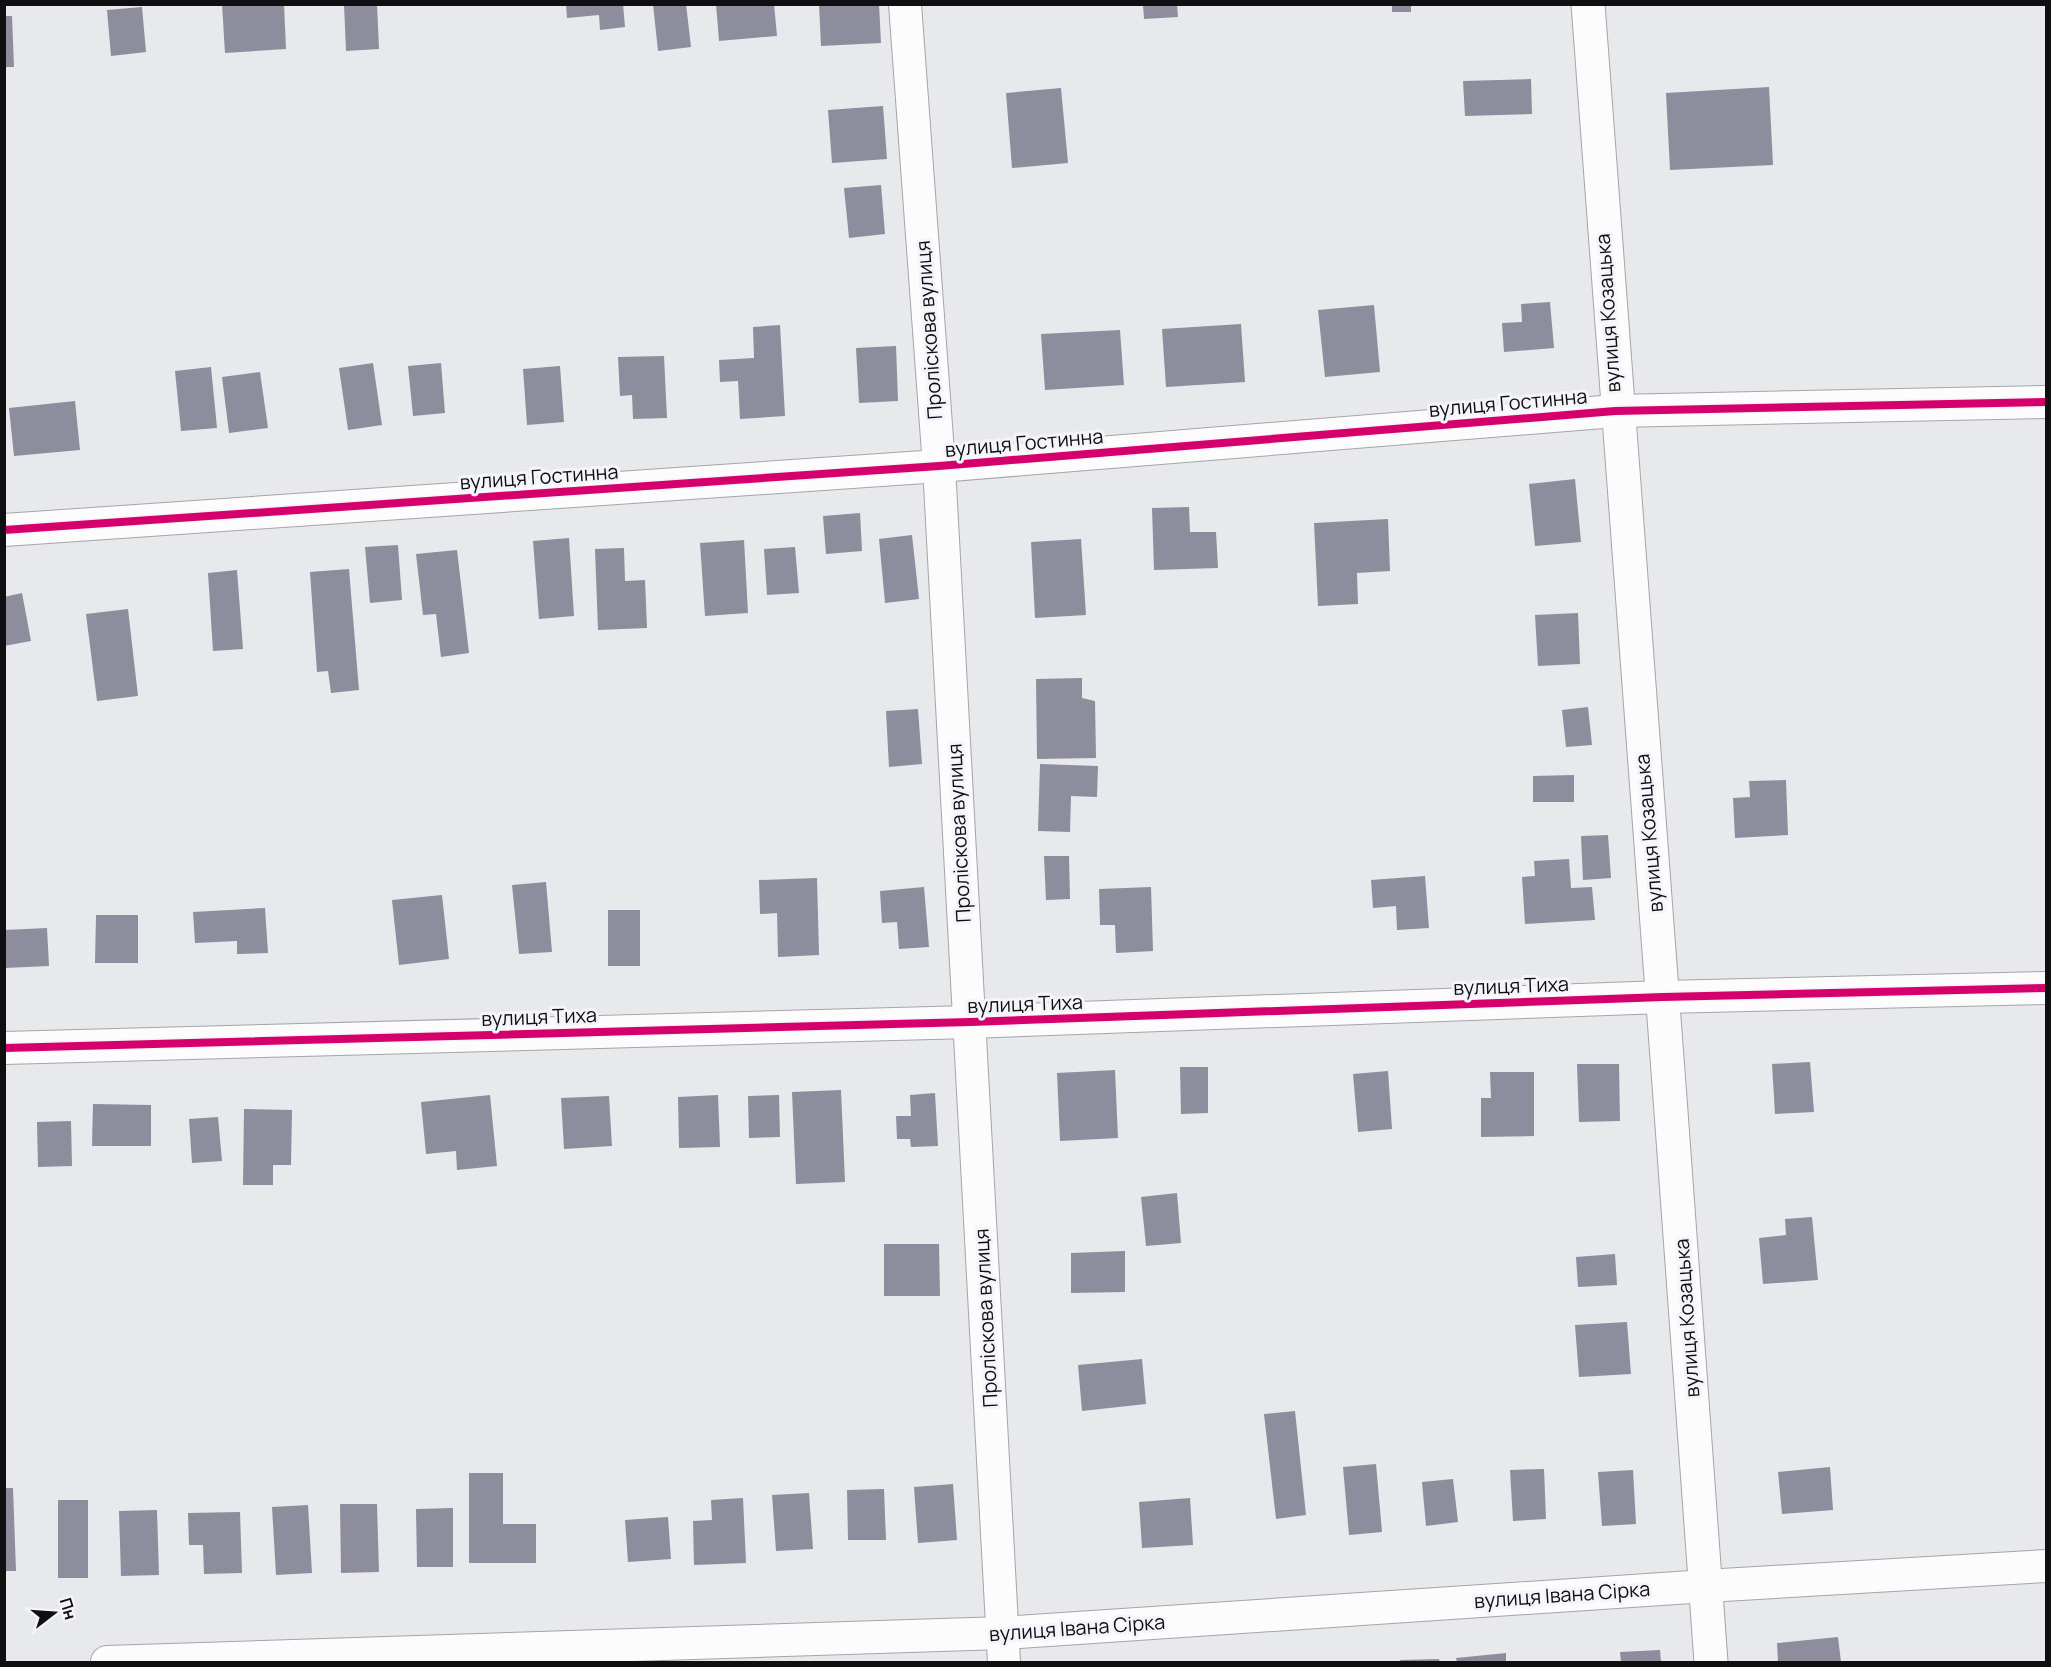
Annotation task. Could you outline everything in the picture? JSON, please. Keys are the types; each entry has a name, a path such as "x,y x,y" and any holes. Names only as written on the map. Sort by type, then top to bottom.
{"street":[{"name":"Проліскова вулиця","path":"905,4 939,466 1004,1648"},
{"name":"вулиця Козацька","path":"1588,4 1615,411 1663,997 1711,1662"},
{"name":"вулиця Гостинна","path":"4,530 939,466 1615,411 2046,402"},
{"name":"вулиця Тиха","path":"4,1048 970,1022 1663,997 2046,988"},
{"name":"вулиця Івана Сірка","path":"107,1662 1004,1648 1706,1586 2046,1566"}],"building":[{"path":"222,4 284,4 286,49 225,53"},
{"path":"344,4 377,4 379,49 346,51"},
{"path":"566,4 623,4 625,27 600,30 599,15 567,18"},
{"path":"653,4 686,4 691,47 658,51"},
{"path":"716,4 774,4 777,36 719,41"},
{"path":"819,4 879,4 881,43 821,46"},
{"path":"1143,4 1177,4 1178,17 1144,19"},
{"path":"1392,4 1411,4 1411,12 1392,12"},
{"path":"142,7 146,52 111,56 107,10"},
{"path":"4,16 12,16 14,67 4,67"},
{"path":"1531,79 1532,114 1465,116 1463,81"},
{"path":"1769,87 1773,165 1670,170 1666,93"},
{"path":"1061,88 1068,163 1012,168 1006,93"},
{"path":"883,106 887,159 832,163 828,110"},
{"path":"881,185 885,234 849,238 844,188"},
{"path":"1550,302 1554,348 1504,352 1502,323 1522,322 1521,304"},
{"path":"1374,305 1380,372 1325,377 1318,310"},
{"path":"1241,324 1245,382 1166,387 1162,329"},
{"path":"780,325 785,416 740,419 738,381 720,382 719,360 754,358 753,327"},
{"path":"1120,330 1124,385 1045,390 1041,334"},
{"path":"896,346 898,401 859,403 856,348"},
{"path":"664,356 667,418 633,419 632,395 620,396 618,357"},
{"path":"373,363 382,425 348,430 339,368"},
{"path":"441,363 445,413 413,416 408,366"},
{"path":"560,366 564,422 527,425 523,369"},
{"path":"211,367 217,428 181,431 175,371"},
{"path":"260,372 268,428 229,433 222,377"},
{"path":"75,401 80,450 14,456 9,408"},
{"path":"1575,479 1581,542 1535,546 1529,484"},
{"path":"1189,507 1190,532 1216,532 1218,568 1154,570 1152,508"},
{"path":"860,513 862,551 826,554 823,516"},
{"path":"1388,519 1390,571 1357,573 1358,604 1318,606 1314,523"},
{"path":"912,535 919,599 885,603 879,539"},
{"path":"569,538 574,616 539,619 533,541"},
{"path":"1081,539 1086,615 1035,618 1031,542"},
{"path":"744,540 748,613 705,616 700,543"},
{"path":"398,545 402,600 370,603 365,547"},
{"path":"795,547 799,593 767,595 764,549"},
{"path":"624,548 625,581 645,580 647,628 598,630 595,549"},
{"path":"457,550 469,653 441,657 436,614 423,615 416,554"},
{"path":"349,569 359,690 331,693 328,671 317,672 310,572"},
{"path":"237,570 243,649 213,651 208,573"},
{"path":"22,593 31,641 4,646 4,597"},
{"path":"128,609 138,696 97,701 86,614"},
{"path":"1578,613 1580,664 1538,666 1535,615"},
{"path":"1082,678 1082,698 1095,701 1096,758 1037,759 1036,679"},
{"path":"1588,707 1592,745 1566,747 1562,710"},
{"path":"918,709 922,764 889,767 886,711"},
{"path":"1040,764 1098,766 1097,797 1071,796 1070,832 1038,831"},
{"path":"1574,775 1574,802 1533,802 1533,776"},
{"path":"1786,780 1788,835 1735,838 1733,798 1750,797 1749,781"},
{"path":"1608,835 1611,878 1583,880 1581,836"},
{"path":"1044,856 1069,856 1070,899 1046,900"},
{"path":"1569,859 1571,888 1592,887 1595,920 1525,924 1522,877 1535,876 1534,861"},
{"path":"1425,876 1429,928 1397,930 1396,906 1373,908 1371,880"},
{"path":"817,878 819,955 778,957 777,913 760,914 759,880"},
{"path":"546,882 552,952 519,954 512,885"},
{"path":"924,887 929,947 899,949 897,922 882,923 880,891"},
{"path":"1151,887 1153,951 1116,953 1115,925 1100,925 1099,889"},
{"path":"442,895 449,959 399,965 392,900"},
{"path":"265,908 268,953 237,954 237,941 195,943 193,912"},
{"path":"608,910 640,910 640,966 608,966"},
{"path":"96,915 138,915 138,963 95,963"},
{"path":"47,928 49,966 5,968 4,930"},
{"path":"1810,1062 1814,1112 1775,1114 1772,1064"},
{"path":"1577,1064 1619,1064 1620,1121 1579,1122"},
{"path":"1180,1067 1208,1067 1208,1113 1181,1114"},
{"path":"1115,1070 1118,1138 1060,1141 1057,1073"},
{"path":"1388,1071 1392,1129 1358,1132 1353,1074"},
{"path":"1490,1072 1534,1072 1534,1136 1481,1137 1481,1098 1491,1098"},
{"path":"841,1090 845,1182 796,1184 792,1092"},
{"path":"935,1093 938,1146 911,1147 910,1139 897,1139 896,1116 911,1116 910,1095"},
{"path":"490,1095 497,1166 457,1170 456,1151 426,1154 421,1102"},
{"path":"718,1095 720,1147 679,1148 678,1097"},
{"path":"779,1095 780,1137 749,1138 748,1096"},
{"path":"609,1096 612,1146 564,1149 561,1098"},
{"path":"93,1104 151,1105 151,1146 92,1146"},
{"path":"244,1109 292,1110 291,1165 273,1165 273,1185 243,1185"},
{"path":"218,1117 222,1161 192,1163 189,1119"},
{"path":"71,1121 72,1166 38,1167 37,1122"},
{"path":"1177,1193 1181,1243 1146,1246 1141,1197"},
{"path":"1812,1217 1818,1280 1763,1284 1759,1238 1786,1235 1785,1219"},
{"path":"884,1244 939,1244 940,1296 884,1296"},
{"path":"1125,1251 1125,1292 1071,1293 1071,1253"},
{"path":"1615,1254 1617,1285 1578,1287 1576,1257"},
{"path":"1627,1322 1631,1374 1579,1377 1575,1325"},
{"path":"1142,1359 1146,1404 1082,1411 1078,1365"},
{"path":"1295,1411 1306,1515 1276,1519 1264,1414"},
{"path":"1376,1464 1382,1532 1349,1535 1343,1467"},
{"path":"1830,1467 1833,1510 1782,1514 1778,1472"},
{"path":"1544,1469 1546,1519 1513,1521 1510,1470"},
{"path":"1633,1470 1636,1524 1602,1526 1598,1472"},
{"path":"469,1473 503,1473 503,1524 536,1524 536,1563 469,1563"},
{"path":"1453,1479 1458,1522 1426,1526 1422,1482"},
{"path":"953,1484 957,1540 918,1543 914,1487"},
{"path":"4,1488 13,1488 16,1571 4,1571"},
{"path":"884,1489 886,1540 848,1540 847,1490"},
{"path":"809,1493 813,1549 776,1551 772,1495"},
{"path":"743,1498 746,1563 694,1565 693,1521 712,1520 711,1500"},
{"path":"1190,1498 1193,1545 1142,1548 1139,1502"},
{"path":"58,1500 88,1500 88,1578 58,1578"},
{"path":"340,1504 377,1504 379,1572 341,1573"},
{"path":"308,1505 312,1573 276,1575 272,1507"},
{"path":"453,1508 453,1567 417,1567 416,1509"},
{"path":"157,1510 159,1575 121,1576 119,1511"},
{"path":"240,1512 242,1573 204,1574 203,1545 189,1545 188,1513"},
{"path":"668,1517 671,1559 628,1562 625,1520"},
{"path":"1838,1637 1841,1662 1778,1662 1777,1643"},
{"path":"1660,1650 1661,1662 1621,1662 1620,1652"},
{"path":"1506,1653 1506,1662 1457,1662 1456,1658"},
{"path":"1439,1659 1440,1662 1400,1662 1400,1660"}],"cycle path":[{"path":"4,530 939,466 1615,411 2046,402"},
{"path":"4,1048 970,1022 1663,997 2046,988"}]}
